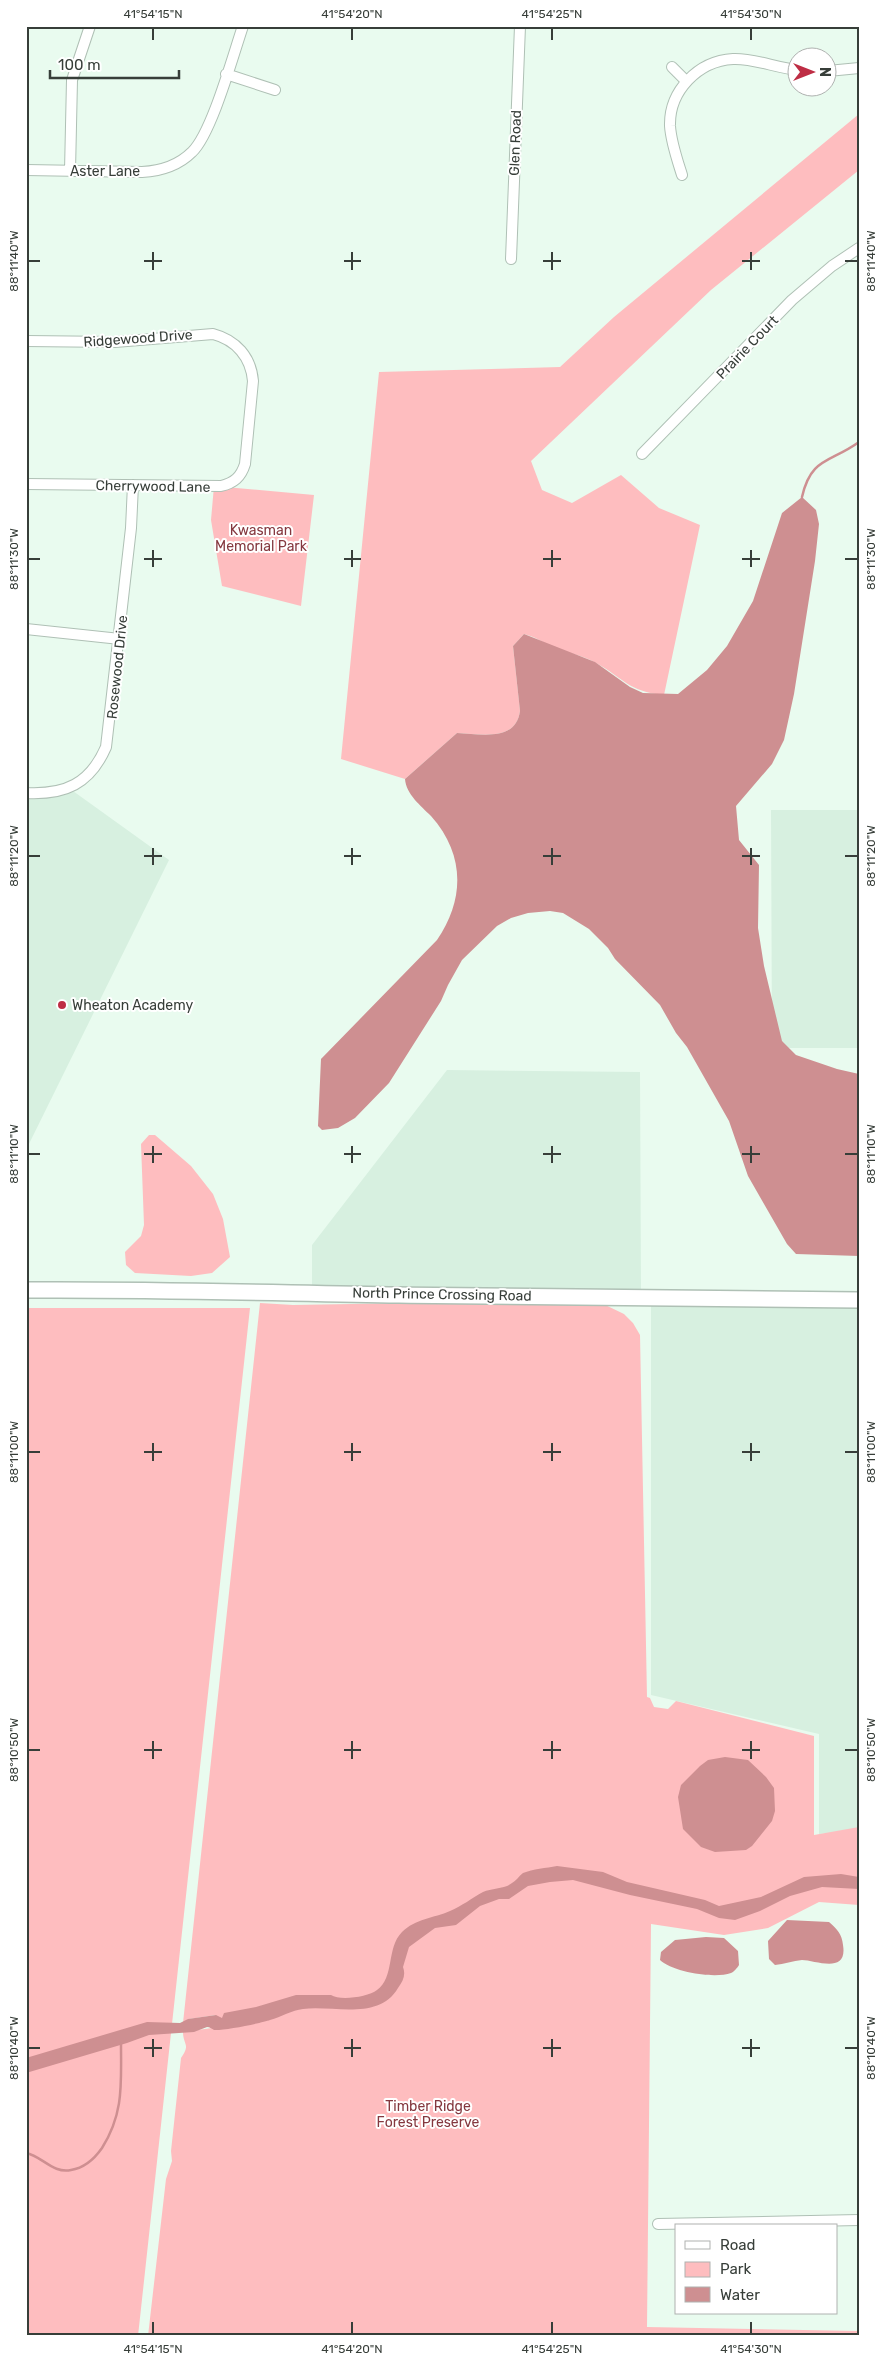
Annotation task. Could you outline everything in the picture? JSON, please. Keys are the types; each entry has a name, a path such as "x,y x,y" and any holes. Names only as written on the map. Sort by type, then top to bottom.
{"street":[{"path":"70,171 72,80 90,26"},
{"path":"243,26 226,74 275,90"},
{"name":"Glen Road","path":"511,259 520,26"},
{"path":"682,175 671,136 670,120 673,105 686,81 712,64 731,60 788,69"},
{"path":"672,68 686,81"},
{"path":"838,70 859,68"},
{"name":"Aster Lane","path":"26,170 152,171 168,167 192,152 203,136 226,74"},
{"name":"Prairie Court","path":"642,454 792,300 832,266 859,248"},
{"name":"Ridgewood Drive","path":"26,341 115,342 206,334 225,338 240,348 243,353"},
{"name":"Cherrywood Lane","path":"26,484 221,486 233,482 240,476 245,464 253,381 251,369 243,353"},
{"name":"Rosewood Drive","path":"26,793 49,793 67,789 92,772 102,757 109,736 132,528 134,485"},
{"path":"26,630 120,640"},
{"name":"North Prince Crossing Road","path":"26,1290 118,1289 400,1295 642,1296 859,1300"},
{"path":"658,2224 859,2220"}],"shaded area":[{"name":"Wheaton Academy","path":"73,791 169,860 26,1150 26,796"},
{"path":"771,810 859,810 859,1048 772,1048"},
{"path":"447,1070 640,1072 641,1292 312,1290 312,1245"},
{"path":"651,1299 859,1303 859,1830 819,1834 819,1734 651,1695"}],"green space":[{"path":"859,114 859,170 711,290 531,461 542,490 572,503 621,475 659,508 700,525 664,695 642,691 627,684 591,660 552,647 524,634 513,646 520,711 517,721 512,728 505,732 486,735 457,733 405,779 341,759 379,372 560,367 614,317"},
{"name":"Kwasman Memorial Park","path":"214,486 314,495 301,606 222,586 211,520"},
{"path":"149,1135 155,1135 191,1166 213,1194 223,1219 230,1257 212,1273 191,1276 135,1273 126,1265 125,1252 141,1236 144,1225 141,1144"},
{"name":"Timber Ridge Forest Preserve","path":"599,1302 624,1314 633,1323 640,1335 647,1697 650,1698 654,1707 668,1709 676,1701 814,1736 814,1835 859,1827 859,1905 819,1902 768,1928 724,1935 651,1924 647,2327 859,2331 859,2336 148,2336 166,2179 172,2161 171,2151 181,2058 186,2050 183,2032 212,2028 216,2015 189,2019 183,2023 260,1303 293,1305"},
{"path":"26,1308 250,1308 138,2336 26,2336"}],"water":[{"path":"802,497 816,510 819,524 794,694 784,740 772,764 736,806 739,840 759,865 758,928 764,966 782,1041 796,1055 837,1069 859,1074 859,1256 796,1254 787,1244 748,1176 729,1121 687,1047 676,1033 660,1005 589,929 563,913 550,911 528,913 511,918 497,926 462,960 441,1001 389,1083 355,1118 338,1128 322,1130 318,1126 321,1059 437,940 453,909 457,877 455,861 450,846 431,816 411,795 405,779 457,733 486,735 505,732 512,728 517,721 520,711 513,646 524,634 595,662 630,687 643,693 678,694 707,670 727,646 753,601 782,513"},
{"path":"725,1757 748,1760 766,1777 774,1788 775,1811 772,1821 752,1846 746,1850 715,1852 701,1847 683,1829 678,1797 681,1785 700,1766 708,1760"},
{"path":"557,1866 603,1872 627,1882 705,1900 719,1906 761,1897 804,1877 841,1874 859,1877 859,1889 822,1887 790,1896 760,1911 735,1920 719,1918 697,1909 630,1895 573,1880 528,1886 509,1899 499,1899 480,1906 456,1925 435,1928 409,1947 403,1967 404,1975 401,1983 390,1998 379,2005 355,2009 303,2009 274,2019 233,2028 214,2030 207,2027 194,2032 149,2035 26,2073 26,2058 147,2022 180,2023 188,2019 216,2015 222,2018 224,2013 256,2007 296,1995 331,1995 347,1998 373,1992 383,1984 389,1970 397,1939 407,1928 419,1921 454,1909 483,1892 509,1885 523,1873"},
{"path":"787,1920 829,1922 837,1929 842,1938 843,1954 841,1960 829,1964 802,1960 775,1965 769,1959 768,1941"},
{"path":"706,1937 724,1938 738,1951 739,1965 733,1972 724,1975 704,1975 674,1968 660,1960 661,1952 675,1940"}],"waterway":[{"path":"802,497 806,484 816,468 823,462 859,442"},
{"path":"26,2153 65,2171 80,2167 96,2155 109,2135 118,2110 121,2085 121,2044"}],"place":[{"name":"Wheaton Academy","path":"62,1005"}]}
